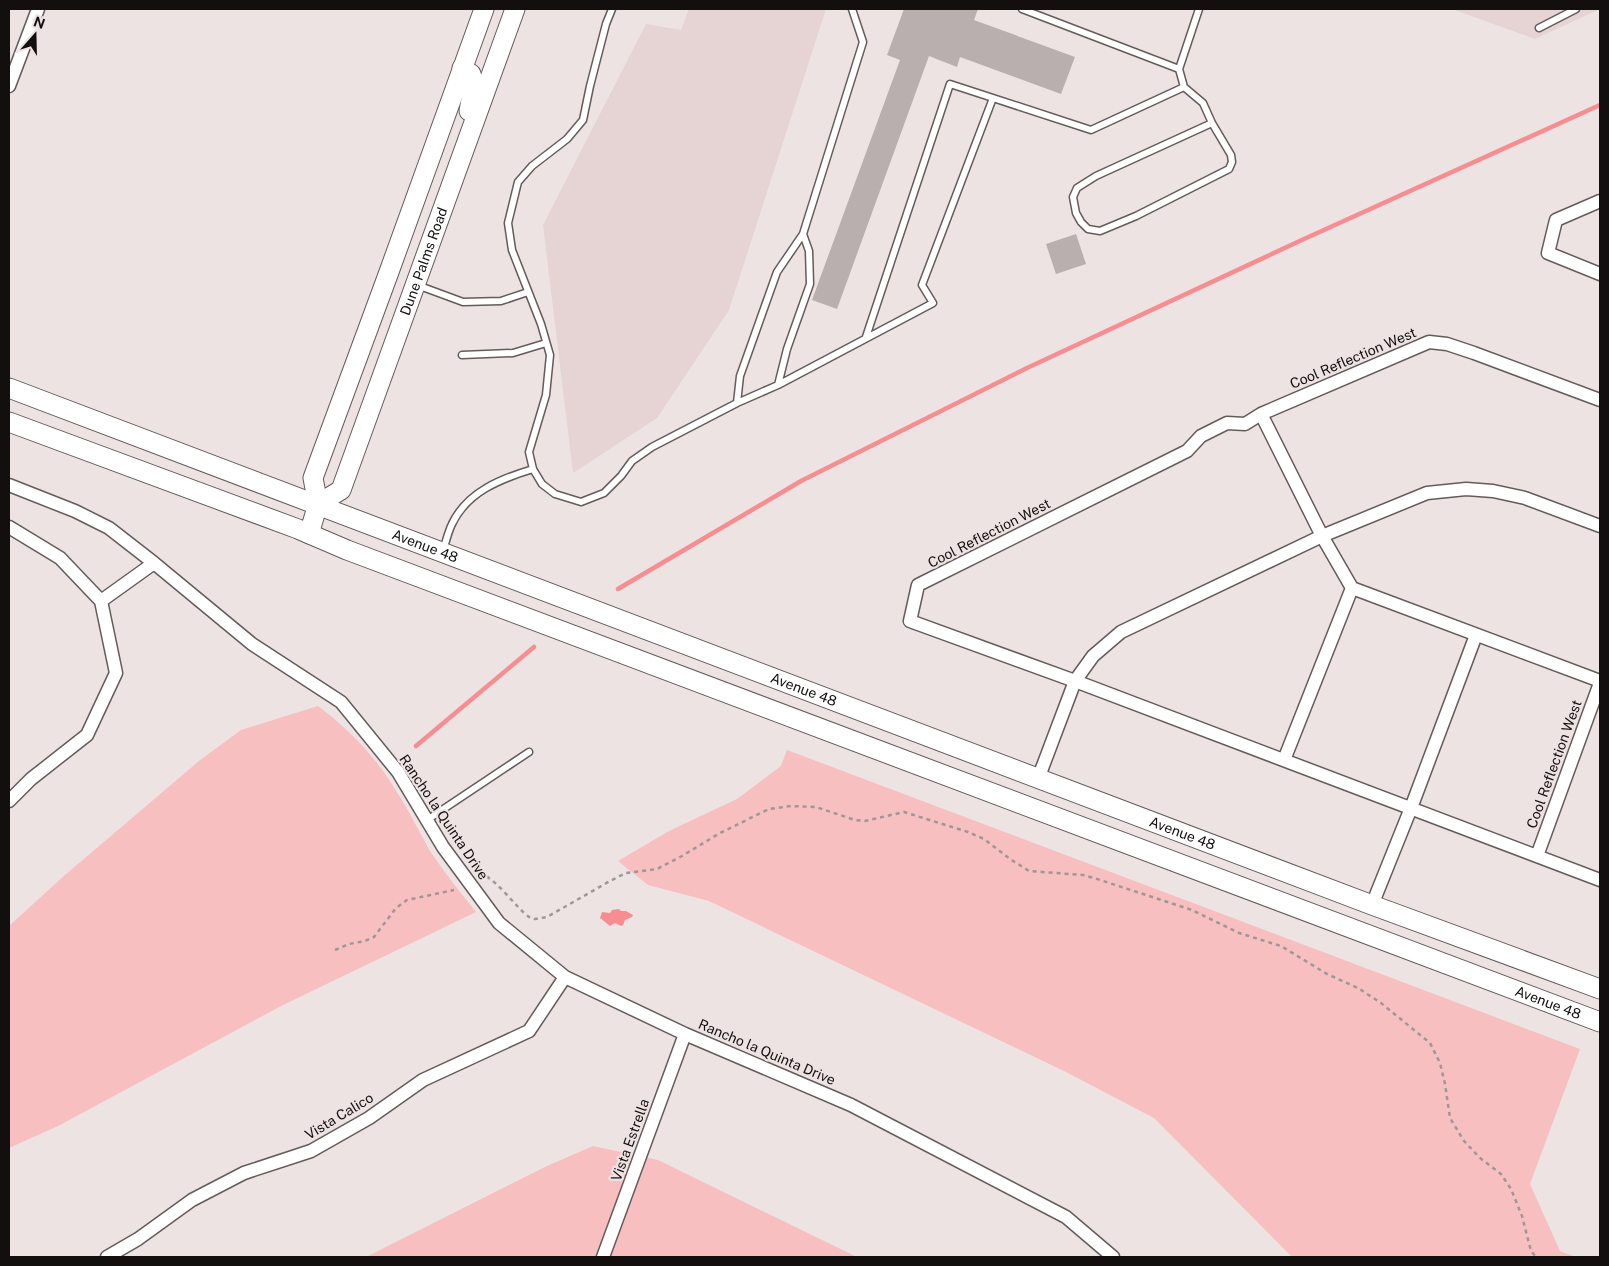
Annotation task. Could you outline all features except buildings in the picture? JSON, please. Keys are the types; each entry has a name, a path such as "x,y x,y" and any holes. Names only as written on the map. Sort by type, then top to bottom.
{"main road":[{"name":"Dune Palms Road","path":"309,534 318,504 313,478 484,9"},
{"name":"Dune Palms Road","path":"318,504 342,490 515,9"},
{"path":"462,68 471,74 474,83 463,151"},
{"path":"415,284 406,275 405,269 416,197"},
{"name":"Avenue 48","path":"9,388 1038,779 1600,989"},
{"name":"Avenue 48","path":"9,422 1600,1022"},
{"path":"1028,807 1038,779"},
{"path":"1205,874 1252,878 1360,918 1369,915 1372,905"}],"street":[{"path":"9,86 12,70 38,9"},
{"path":"1600,201 1556,220 1548,254 1600,274"},
{"name":"Cool Reflection West","path":"1600,400 1474,353 1447,344 1429,342 1260,414 1245,424 1227,423 1201,436 1187,450 918,585 910,620 1600,880"},
{"path":"1260,414 1322,536 1352,588 1284,760"},
{"name":"Rancho la Quinta Drive","path":"9,485 75,511 109,528 252,644 341,702 398,772 443,847 499,923 565,977 685,1034 851,1104 1066,1217 1113,1257"},
{"path":"1038,779 1075,681 1093,656 1121,632 1322,536 1427,493 1466,489 1493,491 1526,498 1600,526"},
{"path":"9,527 60,558 101,602 116,672 86,735 31,780 9,801"},
{"path":"101,602 154,563"},
{"name":"Cool Reflection West","path":"1352,588 1600,682 1537,856"},
{"path":"1372,905 1411,808 1476,634"},
{"name":"Vista Calico","path":"107,1257 138,1239 192,1200 244,1173 311,1151 369,1118 423,1080 529,1030 565,977"},
{"name":"Vista Estrella","path":"603,1257 685,1034"}],"lane":[{"path":"612,9 594,68 583,120 567,139 532,166 518,182 508,223 512,250 541,324 550,355 546,395 529,452 533,469 542,484 555,494 581,502 604,493 621,476 632,461 652,447 778,385 933,303 922,285 993,98"},
{"path":"737,404 740,376 777,272 803,234 863,42 852,9"},
{"path":"1022,9 1179,69"},
{"path":"1199,9 1179,69 1184,87 1203,103 1212,123 1231,155 1232,162 1229,169 1136,216 1100,231 1088,229 1081,222 1073,206 1073,197 1077,188 1096,176 1212,123"},
{"path":"1538,28 1576,9"},
{"path":"866,337 950,84 1091,130 1184,87"},
{"path":"778,385 787,349 810,284 809,251 803,234"},
{"path":"415,284 463,302 501,301 528,292"},
{"path":"462,355 513,353 546,343"},
{"path":"443,552 452,524 467,501 477,492 512,475 533,469"},
{"path":"427,820 529,752"}],"path":[{"path":"476,875 480,873 485,875 529,918 546,917 626,873 657,869 769,809 791,806 816,807 855,820 865,820 904,812 968,832 984,839 1029,871 1083,875 1192,910 1239,933 1281,946 1327,974 1371,995 1430,1043 1440,1063 1450,1118 1464,1141 1480,1158 1501,1174 1511,1189 1522,1216 1531,1251 1536,1257"},
{"path":"335,950 374,937 396,908 407,900 454,890"}],"shaded area":[{"path":"689,9 826,9 729,310 657,418 573,473 543,225 646,24 681,30"},
{"path":"1452,9 1600,9 1535,39"},
{"path":"318,706 352,735 382,769 407,808 430,851 476,912 283,1005 58,1126 9,1148 9,926 65,875 199,761 241,730"},
{"path":"787,750 1580,1049 1530,1184 1560,1251 1576,1257 1292,1257 1154,1118 1066,1072 709,901 648,885 618,861 669,831 737,799 781,766"},
{"path":"619,909 633,915 625,920 621,926 615,923 610,926 600,918 602,912 610,913 612,910"},
{"path":"593,1146 658,1160 857,1257 366,1257 547,1166"}],"waterway":[{"path":"618,589 801,481 1027,368 1304,239 1600,105"},
{"path":"416,746 534,647"}]}
